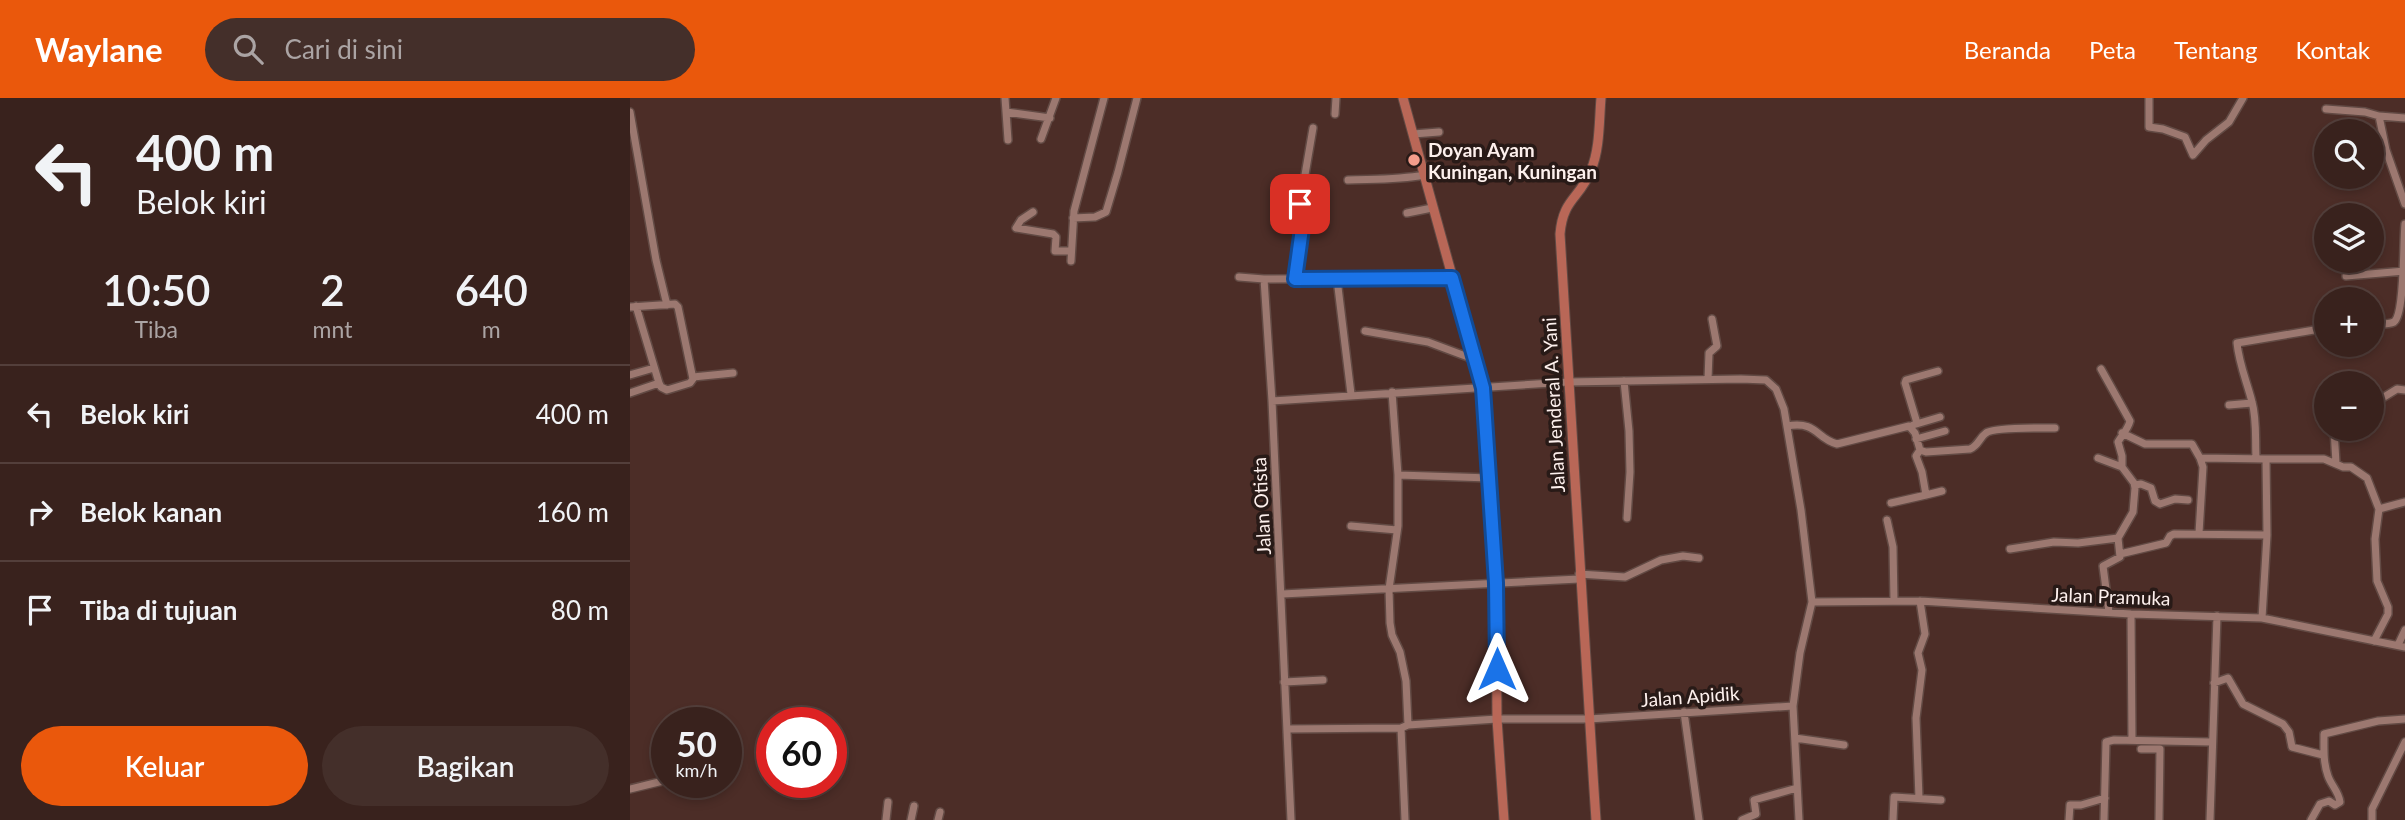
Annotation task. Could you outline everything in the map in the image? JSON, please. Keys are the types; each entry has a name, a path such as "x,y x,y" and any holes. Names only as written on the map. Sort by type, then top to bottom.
{"main road":[{"path":"1403,98 1483,388 1496,583 1497,719 1504,820"},
{"name":"Jalan Jenderal A. Yani","path":"1595,820 1560,234 1566,206 1588,179 1593,166 1601,98"}],"street":[{"path":"1005,98 1008,140"},
{"path":"1041,139 1056,98"},
{"path":"1071,261 1073,218 1104,98"},
{"path":"1073,218 1095,217 1106,212 1138,98"},
{"path":"1335,114 1336,98"},
{"path":"2149,98 2149,127 2185,136 2193,155 2206,140 2229,122 2243,98"},
{"path":"2326,109 2405,118"},
{"path":"630,112 633,146 667,305"},
{"path":"1006,112 1050,118"},
{"path":"2379,116 2386,150 2405,204"},
{"path":"1295,279 1304,214 1300,204 1313,128"},
{"path":"1413,134 1439,132"},
{"path":"1348,180 1398,180 1424,175"},
{"path":"1276,203 1300,204"},
{"path":"1407,213 1432,208"},
{"path":"1033,212 1021,220 1016,228 1053,234 1056,237 1055,251 1071,251"},
{"path":"1304,214 1325,214"},
{"path":"2384,322 2397,321 2404,304 2405,224"},
{"path":"2346,276 2405,271"},
{"path":"1239,277 1452,278"},
{"name":"Jalan Otista","path":"1264,279 1282,594 1291,820"},
{"path":"1337,279 1351,394"},
{"path":"675,304 678,307 693,377 690,383 667,390 659,383 633,307 667,305 675,304"},
{"path":"1708,379 1709,353 1717,346 1712,319"},
{"path":"2256,457 2256,424 2237,343 2314,330"},
{"path":"1365,331 1427,342 1476,360"},
{"path":"630,375 654,368"},
{"path":"2101,369 2130,421 2129,427 2118,442 2122,453 2122,467 2134,485 2133,512 2118,538 2120,556 2103,566 2109,612"},
{"path":"1920,450 1912,427 1905,382 1938,371"},
{"path":"693,377 733,373"},
{"path":"1272,401 1569,382 1766,380 1776,389 1784,409 1801,510 1812,602 1800,653 1793,706 1799,820"},
{"path":"1624,381 1630,472 1627,518"},
{"path":"630,393 659,383"},
{"path":"2384,398 2397,390 2405,390"},
{"path":"1392,392 1398,475 1397,530 1389,589 1392,635 1400,652 1406,681 1405,820"},
{"path":"2229,405 2252,403"},
{"path":"1787,426 1797,424 1814,428 1829,442 1837,444 1940,417"},
{"path":"1920,450 1969,450 1977,446 1987,432 1994,430 2055,428"},
{"path":"1916,439 1945,431"},
{"path":"2122,433 2145,444 2192,444 2203,467 2199,533"},
{"path":"2335,441 2336,463"},
{"path":"1920,450 1916,456 1926,495"},
{"path":"2098,458 2122,467"},
{"path":"2200,458 2324,459 2343,467 2351,467 2367,478 2379,509 2375,539 2377,581 2387,602 2388,614 2374,641"},
{"path":"2262,618 2267,535 2266,459"},
{"path":"1398,475 1490,478"},
{"path":"2134,485 2141,484 2151,488 2155,501 2160,504 2175,499 2188,500"},
{"path":"1891,502 1942,491"},
{"path":"2379,509 2405,502"},
{"path":"1887,520 1892,547 1894,601"},
{"path":"1351,526 1397,530"},
{"path":"2119,554 2166,543 2171,535 2267,535"},
{"path":"2010,550 2054,542 2078,543 2118,538"},
{"path":"1282,594 1579,576 1625,577 1661,560 1683,556 1699,558"},
{"path":"1919,797 1916,718 1922,670 1918,653 1925,634 1920,601"},
{"name":"Jalan Pramuka","path":"1812,602 1920,601 2131,614 2262,618 2402,646"},
{"path":"2131,614 2132,740"},
{"path":"2210,820 2217,616"},
{"path":"2402,646 2405,630"},
{"path":"2214,683 2228,678 2243,704 2283,724 2291,745 2323,755"},
{"path":"1284,682 1323,680"},
{"name":"Jalan Apidik","path":"1287,729 1404,727 1497,719 1589,719 1793,706"},
{"path":"1684,712 1699,820"},
{"path":"2311,820 2320,804 2329,801 2335,805 2340,802 2340,797 2328,778 2323,755 2325,734 2378,720 2405,719"},
{"path":"1795,738 1844,746"},
{"path":"2104,820 2106,742 2211,742"},
{"path":"2372,820 2372,809 2405,742"},
{"path":"2141,749 2160,749 2159,820"},
{"path":"630,789 651,784"},
{"path":"1742,820 1756,814 1754,800 1797,788"},
{"path":"1893,820 1894,797 1941,800"},
{"path":"2069,820 2070,805 2081,805 2105,798"},
{"path":"886,820 888,802"},
{"path":"911,820 914,806"}],"place":[{"name":"Doyan Ayam Kuningan, Kuningan","path":"1414,160"}],"route":[{"path":"1300,204 1304,214 1295,279 1452,278 1483,388 1496,583 1497,669"}]}
